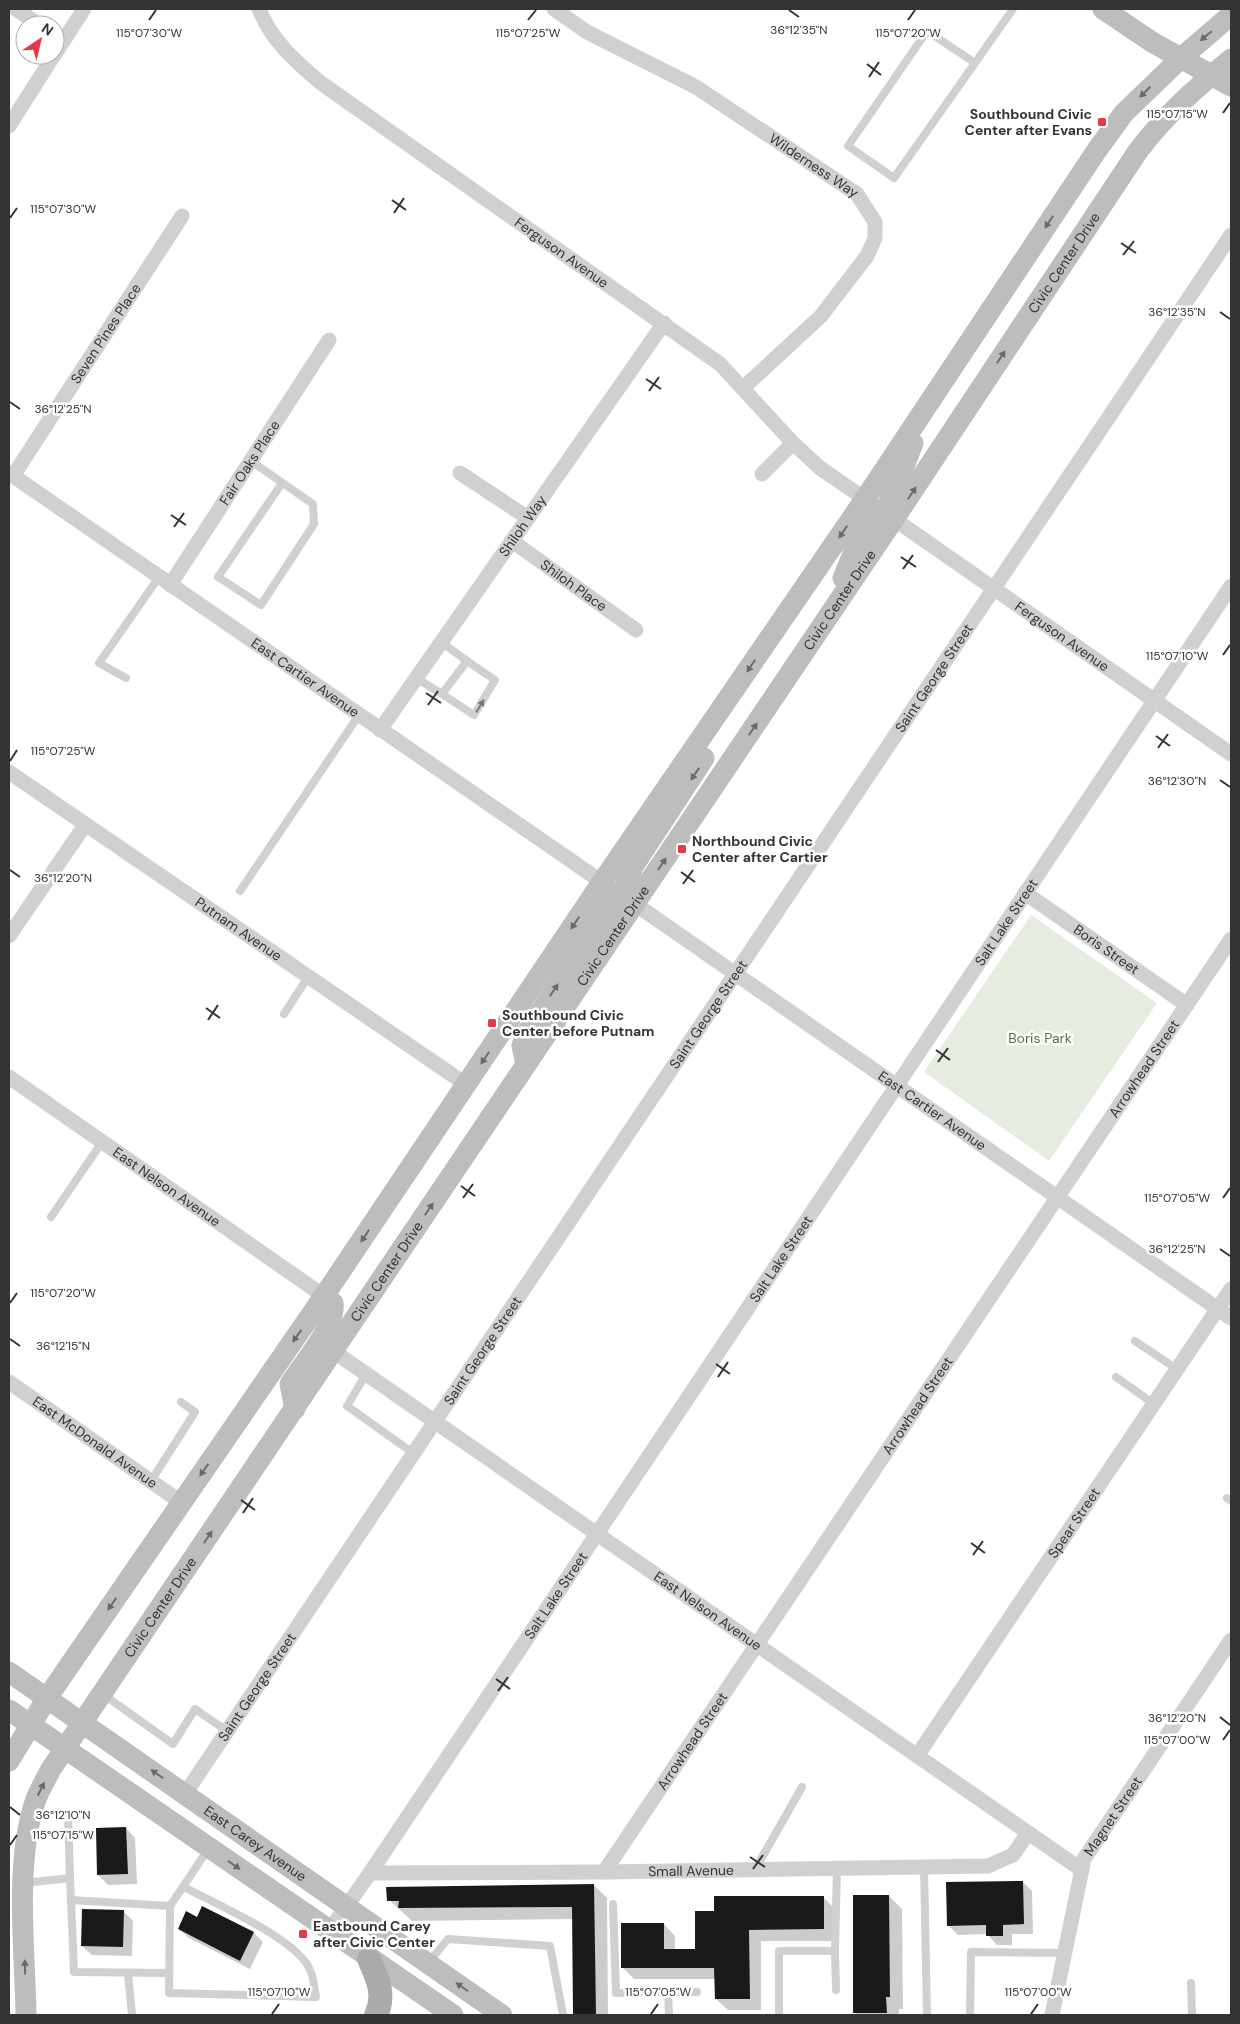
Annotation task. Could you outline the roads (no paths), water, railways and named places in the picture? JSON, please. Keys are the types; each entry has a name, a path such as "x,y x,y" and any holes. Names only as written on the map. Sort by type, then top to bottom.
{"main road":[{"path":"1103,9 1152,42 1231,86"},
{"path":"9,1761 47,1698 324,1296 602,882 865,499 1097,150 1124,112 1180,58 1231,15"},
{"name":"Civic Center Drive","path":"26,2015 24,1883 27,1838 36,1799 64,1748 295,1409 894,519 1138,151 1173,109 1231,59"},
{"path":"894,519 889,513 890,491 901,474 928,405"},
{"path":"826,620 860,537 873,518 872,508 865,499"},
{"path":"634,904 625,894 626,884 634,865 711,746 707,730"},
{"path":"526,1064 522,1046 526,1034 610,905 613,895 602,882"},
{"path":"295,1409 290,1384 328,1326 334,1312 333,1303 324,1296"},
{"name":"East Carey Avenue","path":"9,1672 502,2015"},
{"path":"9,1710 453,2015"},
{"path":"369,1959 380,1985 380,1998 376,2015"}],"street":[{"path":"65,36 84,9"},
{"name":"Ferguson Avenue","path":"259,9 264,21 290,56 321,83 720,364 793,443 820,468 865,499"},
{"name":"Wilderness Way","path":"554,9 587,32 696,87 857,194 875,222 875,238 867,256 820,316 743,388"},
{"path":"9,126 46,65"},
{"name":"Seven Pines Place","path":"11,475 182,216"},
{"name":"Saint George Street","path":"185,1794 1231,236"},
{"name":"Shiloh Way","path":"380,730 664,323"},
{"name":"Fair Oaks Place","path":"165,581 250,461 329,340"},
{"path":"762,474 793,443"},
{"path":"460,473 528,518"},
{"name":"East Cartier Avenue","path":"11,475 602,882"},
{"name":"Ferguson Avenue","path":"894,519 1231,754"},
{"name":"Shiloh Place","path":"512,541 636,630"},
{"name":"Salt Lake Street","path":"329,1931 370,1873 1231,586"},
{"name":"Putnam Avenue","path":"9,772 467,1085"},
{"path":"9,936 84,824"},
{"name":"Boris Street","path":"1026,893 1187,1004"},
{"name":"East Cartier Avenue","path":"634,904 1231,1318"},
{"name":"Arrowhead Street","path":"604,1872 1231,939"},
{"name":"East Nelson Avenue","path":"9,1077 324,1296"},
{"name":"Spear Street","path":"918,1756 1231,1289"},
{"name":"East Nelson Avenue","path":"333,1352 1082,1870"},
{"name":"East McDonald Avenue","path":"9,1382 182,1503"},
{"name":"Magnet Street","path":"1052,2015 1084,1859 1231,1640"},
{"name":"Small Avenue","path":"370,1873 604,1872 756,1868 988,1866 1013,1855 1028,1833"}],"lane":[{"path":"975,63 927,31 848,146 894,178 975,63 1012,9"},
{"path":"250,461 313,504 314,524 262,605 218,577 282,483"},
{"path":"126,678 99,663 165,581"},
{"path":"416,678 474,715 495,680 441,642"},
{"path":"442,694 467,661"},
{"path":"240,890 358,715"},
{"path":"284,1014 308,977"},
{"path":"51,1217 102,1142"},
{"path":"1135,1341 1177,1369"},
{"path":"366,1374 347,1406 413,1453"},
{"path":"1116,1377 1154,1404"},
{"path":"151,1481 196,1412 181,1402"},
{"path":"102,1694 173,1744 195,1708 227,1731"},
{"path":"756,1868 802,1787"},
{"path":"68,1814 74,1972 169,1973"},
{"path":"184,1887 269,1931 292,1947 310,1969 316,1997 169,1993 170,1906 209,1848"},
{"path":"924,1867 927,2015"},
{"path":"836,1990 835,1951 838,1868"},
{"path":"24,1883 70,1878"},
{"path":"71,1900 170,1906"},
{"path":"613,1904 616,1992 696,1992"},
{"path":"428,1964 448,1939 550,1946 563,2015"},
{"path":"779,2015 779,1951 835,1951"},
{"path":"970,2015 971,1952 1065,1953"},
{"path":"128,1972 132,2015"},
{"path":"1190,1983 1192,2015"},
{"path":"668,1992 669,2015"}],"place":[{"name":"Southbound Civic Center after Evans","path":"1102,122"},
{"name":"Northbound Civic Center after Cartier","path":"682,849"},
{"name":"Southbound Civic Center before Putnam","path":"492,1023"},
{"name":"Eastbound Carey after Civic Center","path":"303,1934"}],"park label":[{"name":"Boris Park","path":"1040,1038"}]}
